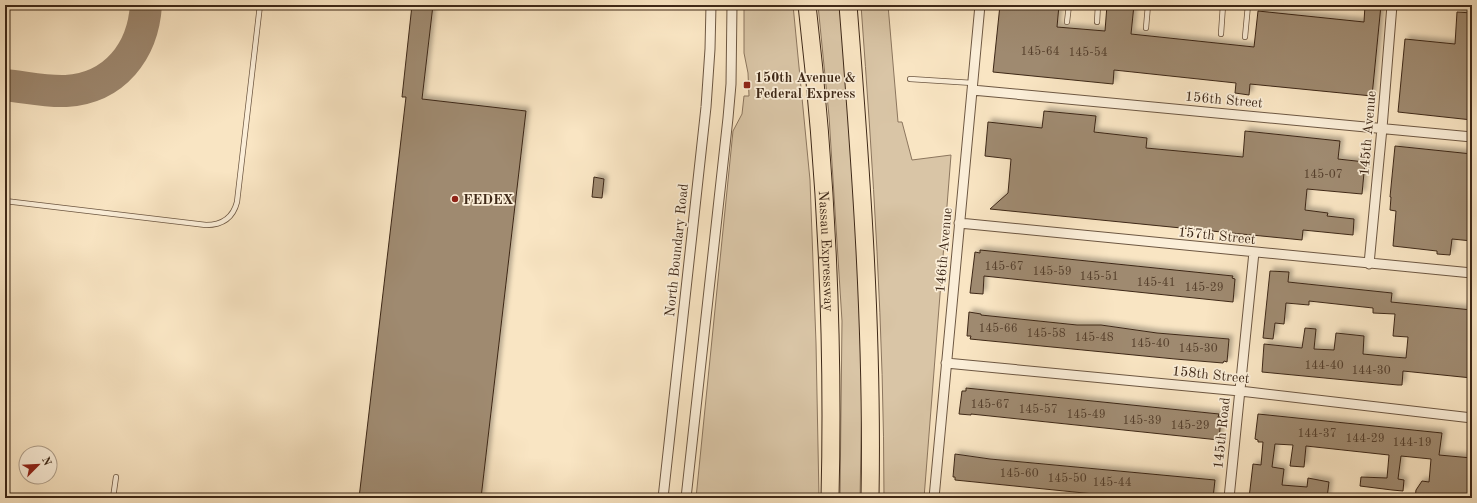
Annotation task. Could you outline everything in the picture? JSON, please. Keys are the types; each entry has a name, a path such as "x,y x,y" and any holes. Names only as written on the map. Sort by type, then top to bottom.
{"highway":[{"name":"Nassau Expressway","path":"807,5 820,136 828,259 831,390 830,498"},
{"path":"848,5 858,138 870,356 870,498"}],"street":[{"name":"North Boundary Road","path":"663,498 705,115 710,49 711,5"},
{"path":"686,498 728,118 731,84 732,5"},
{"name":"146th Avenue","path":"934,498 980,5"},
{"name":"145th Avenue","path":"1369,264 1392,5"},
{"name":"156th Street","path":"973,87 1472,137"},
{"name":"157th Street","path":"959,223 1472,274"},
{"name":"145th Road","path":"1229,498 1254,252"},
{"name":"158th Street","path":"946,363 1240,391 1472,418"}],"lane":[{"path":"5,201 206,225 216,224 226,220 233,212 237,202 260,5"},
{"path":"1067,22 1069,5"},
{"path":"1097,22 1098,5"},
{"path":"1146,28 1148,5"},
{"path":"1221,34 1223,5"},
{"path":"1245,37 1248,5"},
{"path":"910,79 973,87"},
{"path":"113,498 116,477"}],"shaded area":[{"path":"744,5 793,5 810,180 816,343 819,498 696,498 733,131 742,114 744,96 749,96 748,73 744,53"},
{"path":"818,5 841,5 860,288 862,392 860,498 840,498 842,321 829,116"},
{"path":"861,5 888,5 898,122 902,122 912,160 951,155 924,498 884,498 884,436 880,313 874,190"}],"building":[{"name":"FEDEX","path":"412,5 433,5 422,99 526,111 481,498 359,498 406,97 402,97"},
{"path":"1000,5 1059,5 1057,27 1105,31 1107,5 1134,5 1131,34 1254,47 1258,11 1364,22 1365,5 1381,5 1372,96 1250,84 1249,95 1235,93 1236,83 1114,70 1113,84 993,72"},
{"path":"1457,12 1472,13 1472,120 1398,112 1405,39 1455,44"},
{"path":"1044,111 1096,116 1094,132 1147,138 1146,148 1243,157 1245,131 1340,141 1338,159 1365,162 1362,194 1307,189 1305,210 1328,213 1327,216 1354,219 1353,235 1303,230 1302,240 990,209 1008,193 1011,159 985,156 988,122 1042,128"},
{"path":"1395,146 1472,154 1472,241 1452,239 1450,255 1437,254 1437,251 1393,246 1396,211 1390,210 1390,197"},
{"path":"594,177 604,179 602,198 592,197"},
{"path":"980,250 1233,276 1232,278 1235,279 1233,302 984,276 983,294 970,293 975,252 980,253"},
{"path":"1270,271 1289,272 1288,282 1392,293 1391,302 1472,310 1472,378 1403,371 1402,385 1398,385 1262,372 1264,344 1302,348 1305,328 1316,329 1314,349 1334,350 1336,333 1364,336 1363,354 1393,357 1406,358 1408,337 1393,336 1395,314 1373,313 1373,308 1309,301 1309,305 1286,303 1284,324 1275,323 1273,339 1263,338"},
{"path":"969,312 981,315 1077,325 1101,325 1157,333 1229,339 1227,362 1224,361 1223,363 1175,359 970,339 971,336 967,336"},
{"path":"966,388 1219,414 1218,417 1221,417 1219,440 959,414 962,391 966,391"},
{"path":"1258,414 1442,433 1439,455 1472,458 1472,498 1415,498 1416,490 1422,481 1429,482 1431,459 1401,456 1398,479 1404,480 1403,491 1392,490 1360,486 1361,477 1387,478 1389,455 1306,446 1304,467 1290,466 1293,445 1275,444 1272,467 1284,469 1282,485 1307,487 1308,478 1329,482 1327,498 1249,498 1253,464 1261,465 1263,442 1258,442 1258,440 1255,439"},
{"path":"955,454 990,459 1215,480 1213,498 1104,498 1104,495 955,480 955,477 953,477"}],"taxiway":[{"path":"5,85 43,90 66,91 99,83 112,75 132,52 144,22 146,5"}],"place":[{"name":"150th Avenue & Federal Express","path":"747,85"},
{"name":"FEDEX","path":"455,199"}]}
